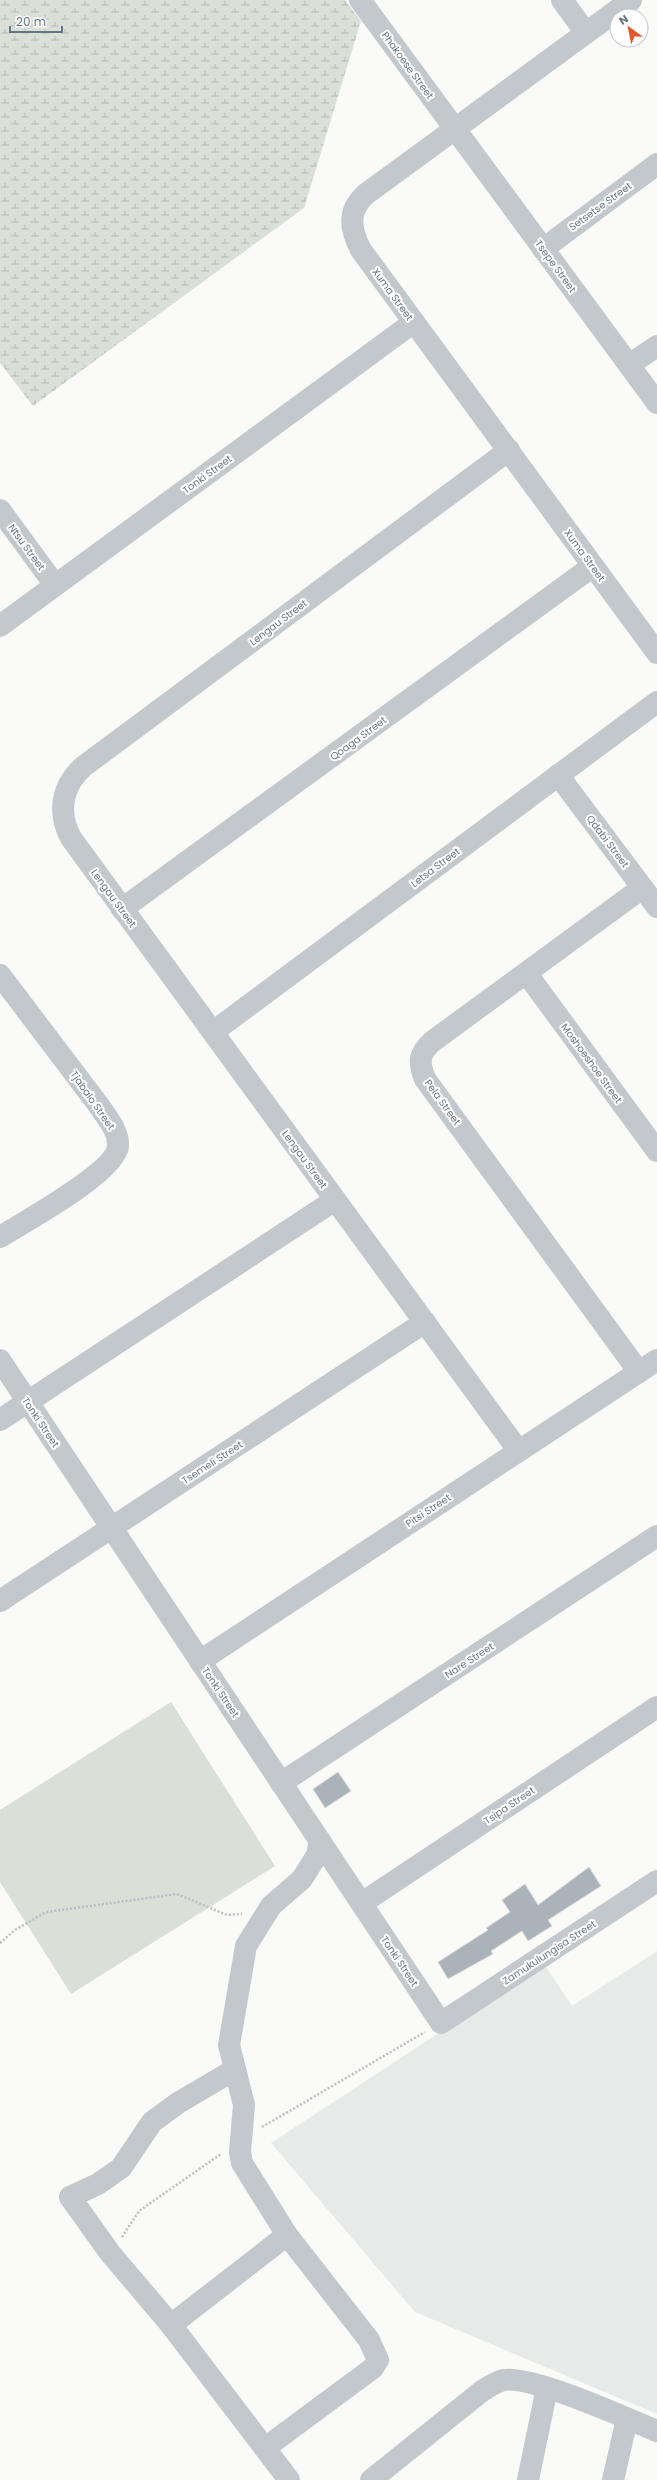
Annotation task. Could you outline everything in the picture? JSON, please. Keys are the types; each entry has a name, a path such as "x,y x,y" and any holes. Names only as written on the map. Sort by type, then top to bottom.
{"street":[{"name":"Phakoese Street","path":"360,0 455,129"},
{"path":"562,0 586,33"},
{"name":"Xuma Street","path":"631,0 366,194 356,204 352,216 352,227 361,250 657,653"},
{"name":"Tsepe Street","path":"455,129 657,403"},
{"name":"Setsetse Street","path":"543,249 657,164"},
{"name":"Tonki Street","path":"0,626 414,322"},
{"path":"629,365 657,346"},
{"name":"Lengau Street","path":"509,450 84,766 74,776 64,798 65,827 70,838 518,1450"},
{"name":"Ntsu Street","path":"0,510 55,585"},
{"name":"Qoaga Street","path":"122,909 593,566"},
{"name":"Letsa Street","path":"212,1032 657,702"},
{"name":"Qdabi Street","path":"558,775 657,907"},
{"name":"Pela Street","path":"639,1372 425,1079 419,1060 424,1049 642,888"},
{"name":"Moshoeshoe Street","path":"527,974 657,1151"},
{"name":"Tjabalo Street","path":"0,975 100,1107 114,1130 118,1146 111,1160 97,1174 0,1237"},
{"path":"0,1420 335,1200"},
{"name":"Tsemeli Street","path":"0,1601 425,1322"},
{"name":"Tonki Street","path":"0,1360 441,2023"},
{"name":"Pitsi Street","path":"200,1661 518,1450 657,1360"},
{"name":"Nare Street","path":"281,1783 657,1536"},
{"name":"Tsipa Street","path":"362,1903 657,1707"},
{"path":"265,2448 358,2381 378,2360 369,2340 287,2235 242,2163 240,2152 244,2105 229,2046 246,1946 271,1906 302,1879 317,1855 320,1841"},
{"name":"Zamukulungisa Street","path":"441,2023 657,1881"},
{"path":"234,2070 178,2103 152,2122 121,2168 98,2184 70,2197 110,2253 171,2325 289,2480"},
{"path":"171,2325 287,2235"},
{"path":"371,2480 493,2384 505,2380 547,2388 657,2431"},
{"path":"528,2480 547,2388"},
{"path":"613,2480 627,2419"}],"path":[{"path":"0,1943 15,1930 46,1912 177,1894 227,1915 265,1915"},
{"path":"110,2253 139,2211 242,2140 441,2023"}],"shaded area":[{"path":"657,1951 657,2414 415,2312 271,2143 544,1964 572,2006"}],"green space":[{"path":"0,0 345,0 361,21 304,208 33,406 0,363"},
{"path":"171,1702 275,1866 71,1994 0,1882 0,1810"}],"building":[{"path":"338,1772 351,1791 325,1808 313,1789"},
{"path":"589,1867 601,1886 548,1920 552,1926 528,1941 522,1931 491,1951 493,1954 448,1979 438,1962 488,1930 486,1928 510,1912 502,1900 525,1884 538,1905"}]}
